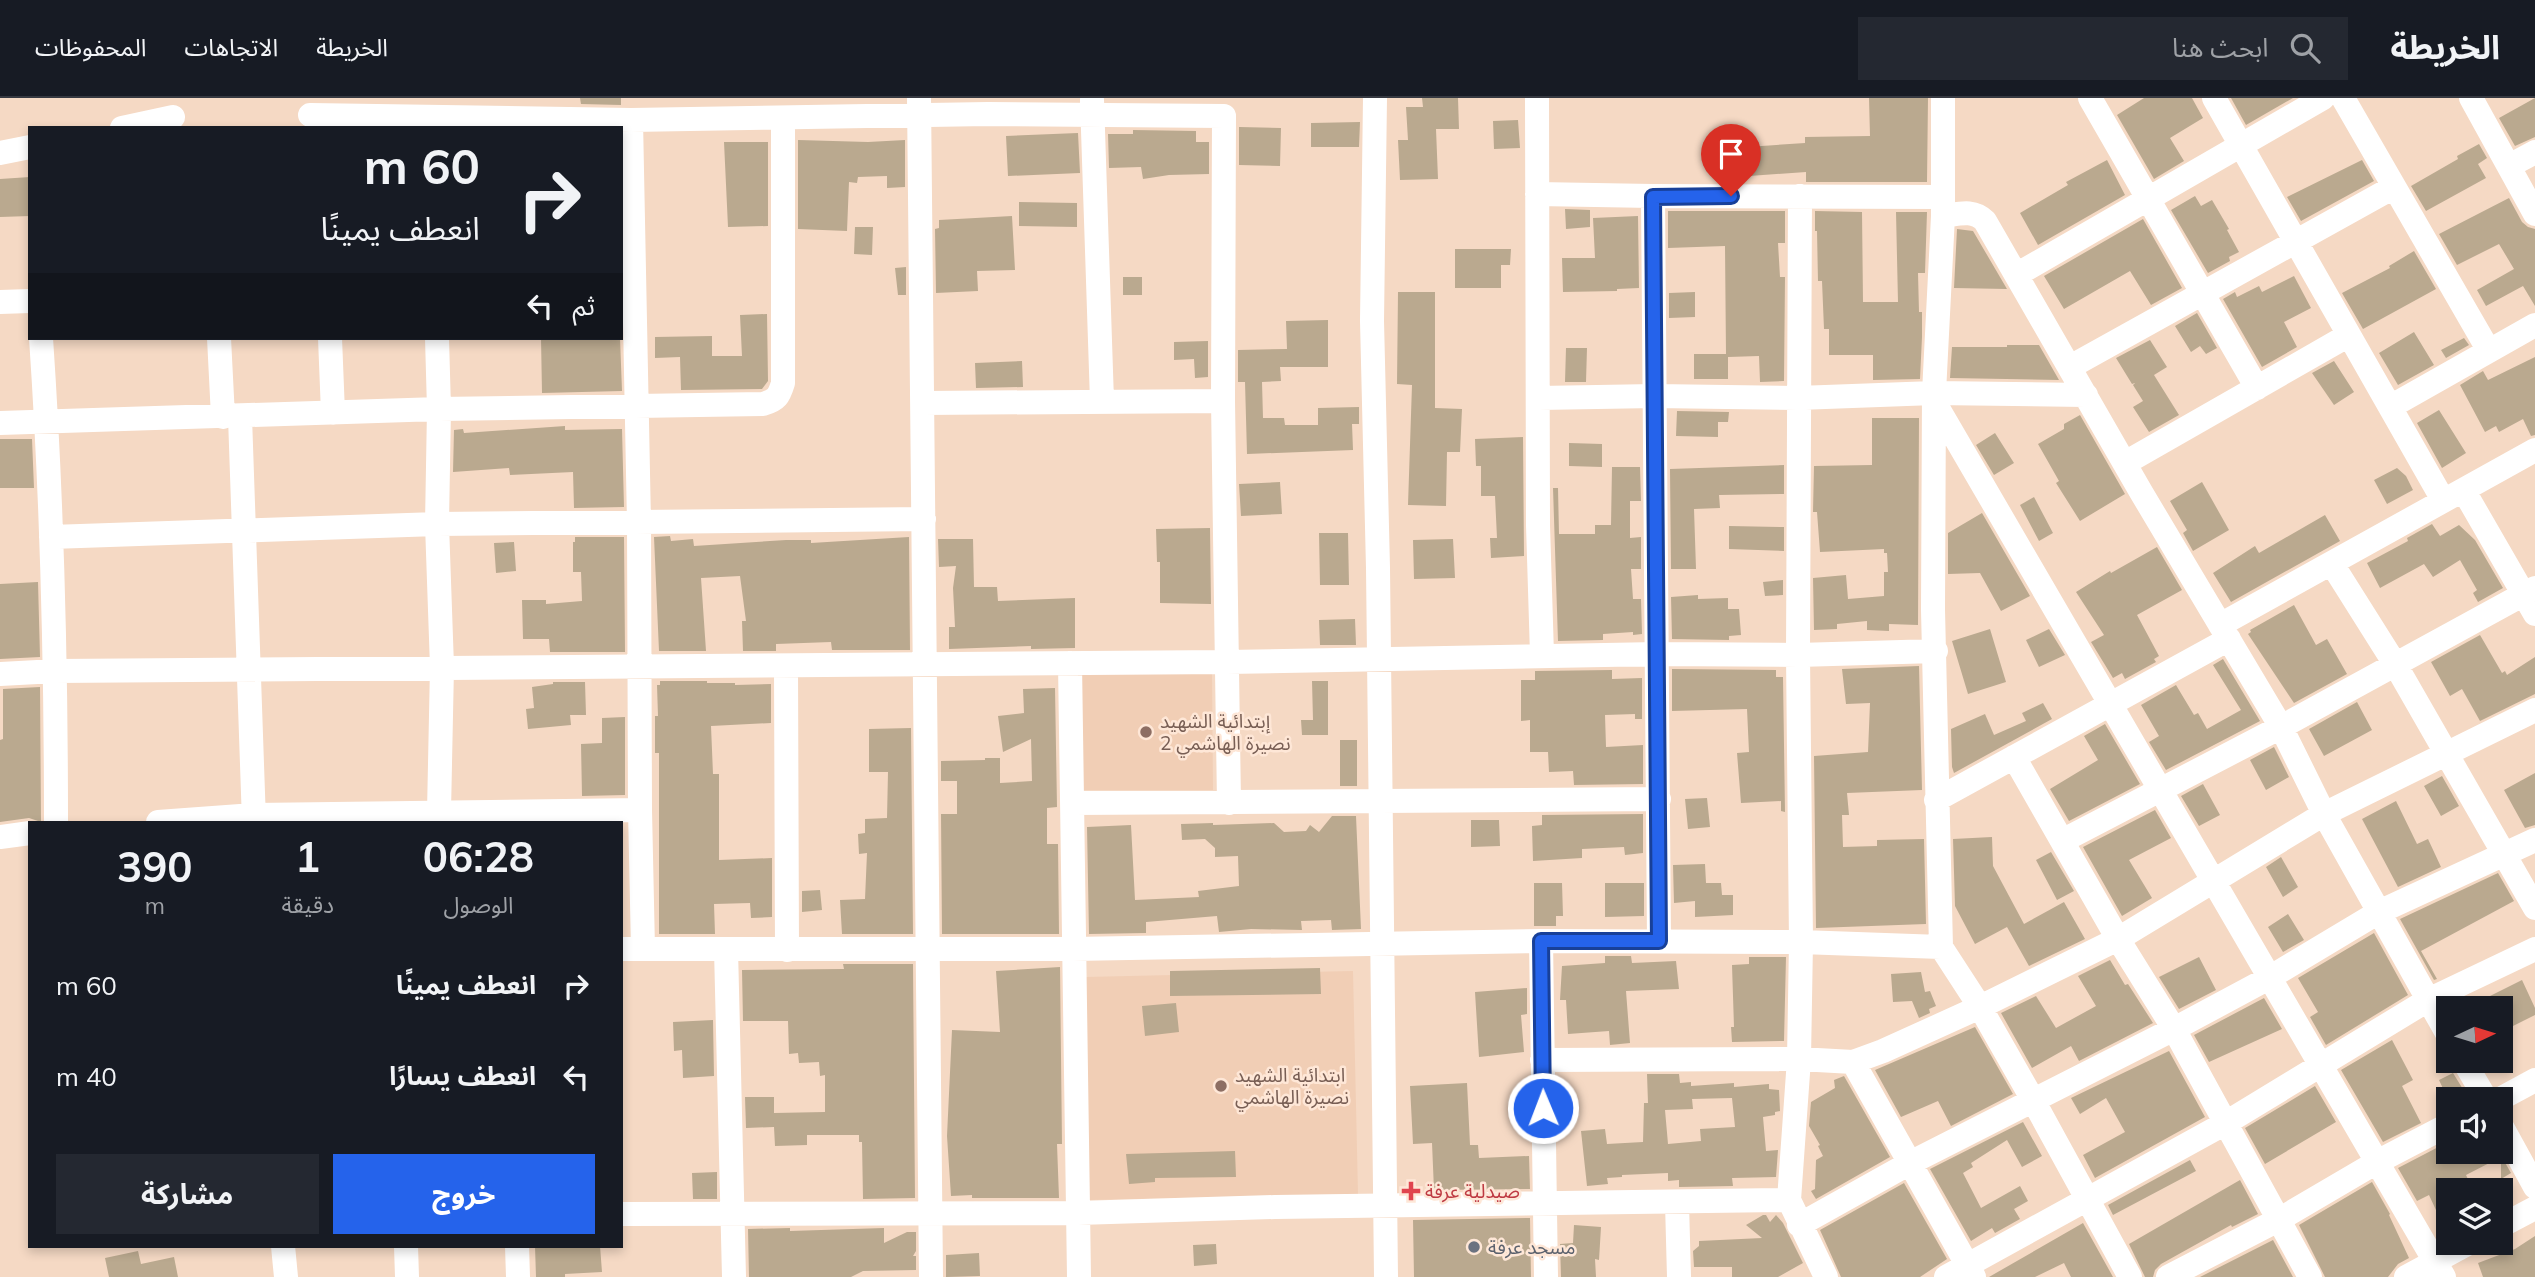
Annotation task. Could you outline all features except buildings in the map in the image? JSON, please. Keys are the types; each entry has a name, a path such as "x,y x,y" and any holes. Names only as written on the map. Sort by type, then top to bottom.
{"street":[{"path":"1375,98 1372,321 1377,499 1386,1277"},
{"path":"1538,98 1538,526 1542,655"},
{"path":"1943,98 1943,206 1935,398 1933,610 1941,947 1980,1007 2130,1277"},
{"path":"2062,841 2281,727 2395,664 2531,598 2390,407 2214,98"},
{"path":"2016,275 2323,98"},
{"path":"2343,98 2489,351"},
{"path":"2471,98 2535,214"},
{"path":"2096,100 2148,199 2257,388"},
{"path":"1092,106 1102,401"},
{"path":"309,114 430,114 631,120 783,117 919,107 1092,106 1224,116 1223,401 1229,803"},
{"path":"919,107 932,1277"},
{"path":"131,126 173,117"},
{"path":"0,422 439,409 763,404 779,396 783,383 783,117"},
{"path":"631,120 627,253 639,523 640,810 632,949 1073,949 1541,941 1801,942 1941,947"},
{"path":"0,153 28,147"},
{"path":"2509,166 2535,152"},
{"path":"2070,368 2394,187"},
{"path":"1537,194 1653,197 1800,196 1943,206 1980,216 2281,727 2324,814 2436,1014"},
{"path":"1800,196 1798,655 1801,942 1799,1059 1789,1200 1826,1277"},
{"path":"1653,197 1659,941"},
{"path":"0,302 28,302"},
{"path":"2390,407 2535,325"},
{"path":"2125,463 2349,335"},
{"path":"41,340 47,421 56,671 56,821"},
{"path":"219,340 245,532 254,819"},
{"path":"330,340 333,413"},
{"path":"437,340 437,524 442,667 439,812"},
{"path":"1539,398 1935,398 2086,395"},
{"path":"1935,398 2439,1270"},
{"path":"923,403 1223,401"},
{"path":"1936,800 2110,704 2332,564 2535,450"},
{"path":"51,537 437,524 924,519"},
{"path":"2332,564 2395,664 2506,853 2535,908"},
{"path":"0,674 56,671 442,667 1227,662 1542,655 1798,655 1936,651"},
{"path":"1070,663 1079,1277"},
{"path":"786,666 787,950"},
{"path":"1542,1060 1799,1059 1853,1062 1980,1007 2119,939 2324,814 2535,710"},
{"path":"2014,757 2174,1030 2311,1277"},
{"path":"1073,803 1659,799"},
{"path":"190,821 399,818 439,812 508,817 640,810"},
{"path":"0,837 28,833"},
{"path":"1800,1225 1910,1163 2174,1030 2269,978 2379,912 2535,839"},
{"path":"1541,941 1546,1277"},
{"path":"726,949 734,1277"},
{"path":"1853,1062 1910,1163 1963,1273 2087,1199 2224,1124 2428,1000 2535,949"},
{"path":"2513,1092 2535,1080"},
{"path":"2168,1277 2280,1219 2376,1161 2436,1131"},
{"path":"2513,1147 2535,1187"},
{"path":"623,1214 1078,1213 1275,1207 1789,1200"},
{"path":"1677,1203 1679,1277"},
{"path":"2513,1220 2535,1208"},
{"path":"283,1248 286,1277"},
{"path":"407,1248 407,1277"},
{"path":"517,1248 518,1277"},
{"path":"2406,1277 2439,1270 2456,1255"}],"shaded area":[{"name":"إبتدائية الشهيد نصيرة الهاشمي 2","path":"1078,674 1212,674 1213,790 1079,790"},
{"name":"ابتدائية الشهيد نصيرة الهاشمي","path":"1353,971 1358,1194 1089,1200 1085,977"}],"place":[{"name":"إبتدائية الشهيد نصيرة الهاشمي 2","path":"1146,732"},
{"name":"ابتدائية الشهيد نصيرة الهاشمي","path":"1221,1086"},
{"name":"صيدلية عرفة","path":"1411,1191"},
{"name":"مسجد عرفة","path":"1474,1247"}],"route":[{"path":"1543,1108 1541,941 1659,941 1653,197 1731,196"}]}
